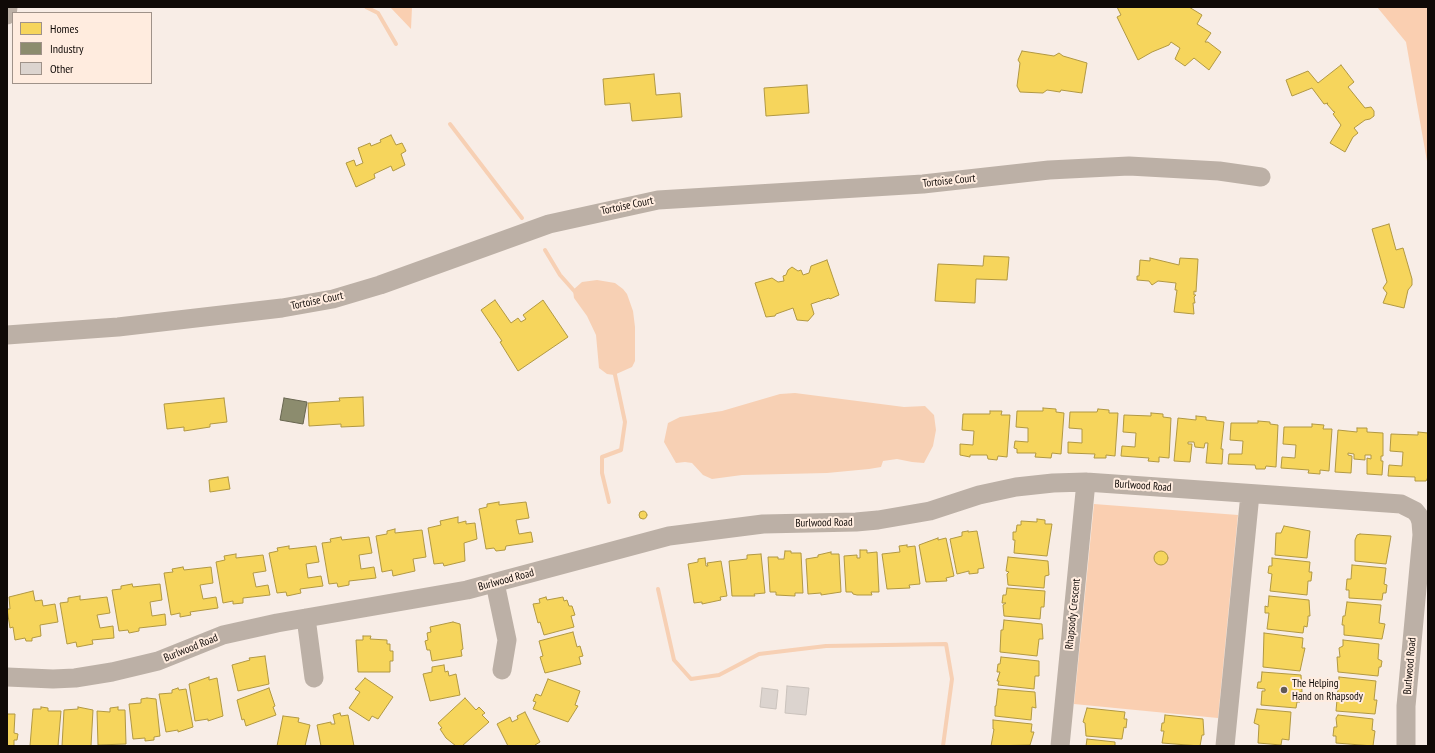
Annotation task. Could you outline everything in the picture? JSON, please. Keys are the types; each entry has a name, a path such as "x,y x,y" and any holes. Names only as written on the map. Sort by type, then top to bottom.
{"street":[{"path":"7,15 8,7"},
{"name":"Tortoise Court","path":"7,336 118,327 282,308 333,299 387,282 549,224 658,200 923,184 1050,170 1129,166 1219,171 1261,176"},
{"name":"Burlwood Road","path":"7,677 53,679 75,678 112,672 158,661 223,635 306,618 425,598 495,584 668,536 763,524 856,522 878,520 930,511 979,495 1016,487 1053,483 1086,482 1401,504 1424,515 1406,706 1406,746"},
{"name":"Rhapsody Crescent","path":"1060,746 1086,482"},
{"path":"1225,746 1250,494"},
{"path":"495,584 507,640 502,670"},
{"path":"306,618 314,678"}],"shaded area":[{"path":"390,7 412,7 411,29"},
{"path":"1377,7 1428,7 1428,167 1406,42"},
{"path":"597,280 615,283 623,289 627,294 633,311 635,327 635,361 632,367 614,375 607,374 599,368 596,335 587,316 574,298 573,290 582,282"},
{"path":"795,393 904,407 925,406 934,415 936,430 933,446 924,463 897,459 883,461 881,467 869,469 827,473 742,475 712,479 703,475 692,463 676,463 664,442 668,423 680,417 722,411 780,394"},
{"path":"1094,504 1238,515 1218,718 1074,704"}],"building: Homes":[{"path":"1117,7 1189,7 1202,15 1197,24 1211,33 1205,42 1208,42 1221,52 1209,70 1194,58 1185,66 1175,59 1180,48 1171,42 1169,45 1138,60 1117,17 1121,15"},
{"path":"1022,51 1054,56 1059,53 1063,56 1087,63 1082,93 1061,90 1060,92 1047,90 1043,93 1020,92 1017,86 1020,63 1018,60"},
{"path":"1341,65 1354,82 1348,87 1365,108 1371,107 1374,111 1374,116 1365,120 1354,128 1358,133 1353,137 1345,152 1330,143 1341,125 1333,114 1335,112 1327,104 1328,103 1324,104 1312,88 1292,96 1286,80 1308,71 1318,83"},
{"path":"654,74 656,95 680,93 682,117 632,121 630,103 605,105 603,79"},
{"path":"807,85 809,113 766,116 764,88"},
{"path":"391,135 396,145 402,143 406,151 401,154 405,165 393,171 391,166 374,174 375,178 356,187 346,163 354,160 356,166 363,163 358,148 370,143 371,146 381,142 380,140"},
{"path":"1389,224 1396,250 1403,248 1412,279 1412,285 1408,290 1404,308 1383,303 1387,293 1383,288 1387,282 1372,229"},
{"path":"984,256 1009,257 1007,280 976,279 975,303 935,301 938,264 983,266"},
{"path":"1150,258 1179,265 1180,258 1198,259 1196,292 1194,291 1194,295 1196,295 1194,297 1195,303 1193,303 1194,314 1174,312 1177,290 1175,290 1176,283 1158,281 1152,285 1149,281 1137,280 1137,276 1139,276 1140,260 1150,261"},
{"path":"827,260 839,295 811,304 814,314 808,321 797,320 793,308 776,314 775,316 766,317 755,283 772,278 778,282 784,281 783,276 786,275 788,270 792,267 798,271 801,270 803,275 809,273 811,266"},
{"path":"495,300 511,323 518,318 521,322 526,319 523,315 543,300 568,337 518,371 500,342 502,341 481,310"},
{"path":"363,397 364,426 341,427 341,424 309,426 308,403 340,401 339,398"},
{"path":"224,398 227,422 210,424 210,427 184,431 184,427 167,429 164,404"},
{"path":"1043,408 1056,409 1056,412 1064,413 1061,454 1052,453 1051,458 1035,457 1036,453 1017,453 1017,449 1014,448 1015,441 1028,442 1028,428 1016,427 1017,411 1043,411"},
{"path":"1098,409 1109,410 1109,413 1118,413 1115,456 1106,455 1106,458 1094,458 1095,454 1068,453 1068,442 1082,443 1082,429 1069,428 1070,412 1097,412"},
{"path":"990,411 1002,411 1001,415 1010,415 1007,457 998,456 997,460 988,459 987,455 970,455 970,457 960,455 960,444 973,445 974,431 962,430 963,414 990,414"},
{"path":"1151,413 1163,414 1163,417 1171,418 1169,458 1159,457 1159,462 1148,461 1149,458 1121,456 1122,446 1135,447 1136,433 1123,432 1124,415 1151,416"},
{"path":"1196,416 1206,417 1206,420 1224,422 1221,449 1223,449 1222,464 1206,463 1208,443 1205,443 1204,448 1195,447 1194,442 1188,442 1188,444 1192,444 1190,462 1174,461 1178,418 1196,420"},
{"path":"1258,421 1270,422 1270,424 1278,425 1276,467 1266,466 1265,469 1256,469 1255,465 1228,464 1229,454 1242,454 1243,441 1230,440 1231,423 1258,423"},
{"path":"1312,424 1324,425 1323,429 1332,429 1329,471 1320,470 1320,474 1308,473 1309,470 1281,468 1282,457 1295,458 1296,445 1283,444 1284,427 1312,427"},
{"path":"1357,428 1367,428 1367,432 1383,433 1383,456 1381,456 1381,461 1383,461 1382,475 1367,474 1367,458 1371,459 1371,455 1365,455 1365,460 1354,459 1354,454 1348,453 1348,455 1352,456 1351,473 1335,472 1338,430 1357,432"},
{"path":"1418,432 1428,433 1428,477 1426,481 1415,481 1415,477 1388,476 1389,465 1402,466 1403,452 1390,451 1391,434 1418,435"},
{"path":"228,477 230,489 210,492 209,480"},
{"path":"499,502 499,505 526,502 529,518 516,520 519,534 531,532 533,542 506,546 505,550 496,551 494,548 486,549 479,509 487,507 487,504"},
{"path":"641,511 645,511 647,515 645,519 641,519 639,517 639,513"},
{"path":"458,517 458,523 466,521 466,524 475,523 477,539 464,543 465,561 444,566 443,563 434,564 428,528 441,525 440,521"},
{"path":"1037,519 1045,520 1045,524 1052,524 1047,556 1014,553 1015,540 1013,540 1013,532 1016,532 1017,525 1021,525 1021,521 1037,522"},
{"path":"1284,526 1310,531 1307,558 1275,555 1276,533 1281,533"},
{"path":"395,529 395,533 422,530 426,557 413,559 415,571 393,576 392,570 382,572 376,536 387,534 387,531"},
{"path":"977,531 984,568 978,569 978,573 969,574 969,571 957,574 950,539 962,536 962,532"},
{"path":"1357,535 1391,536 1386,564 1355,561 1355,540"},
{"path":"341,537 342,540 369,537 372,553 359,555 361,569 374,567 376,578 349,581 349,585 338,587 337,583 329,584 322,543 331,542 330,539"},
{"path":"938,538 938,540 946,538 954,576 946,578 947,581 926,582 919,545"},
{"path":"907,545 907,547 915,546 920,584 909,585 910,588 887,589 882,554 900,552 899,546"},
{"path":"289,546 289,549 316,546 319,562 306,564 308,578 321,576 323,586 300,589 301,593 287,596 286,592 277,593 269,553 278,551 277,548"},
{"path":"860,550 867,550 867,553 877,552 879,592 871,592 872,595 857,595 853,594 852,592 846,592 844,556 857,555 857,558 860,558"},
{"path":"785,551 791,551 791,553 801,553 803,593 795,593 795,596 776,595 776,592 770,592 768,557 778,557 778,559 784,559"},
{"path":"1161,551 1166,553 1168,558 1166,563 1161,565 1156,563 1154,558 1156,553"},
{"path":"831,552 831,554 839,554 841,592 821,595 821,593 808,594 806,559 818,557 818,555"},
{"path":"236,554 236,558 263,555 266,571 253,573 256,587 268,585 270,595 243,598 243,603 233,604 233,601 223,603 216,562 225,560 224,556"},
{"path":"761,554 765,593 754,594 755,596 732,596 729,561 747,559 747,555"},
{"path":"1008,557 1048,561 1049,575 1045,576 1044,588 1008,585 1007,574 1009,572 1006,571"},
{"path":"705,558 706,566 708,566 707,563 721,561 727,596 720,597 721,600 702,604 702,602 694,603 688,564 698,562 698,559"},
{"path":"1272,558 1310,562 1309,572 1312,572 1311,581 1308,581 1307,595 1270,591 1272,574 1268,573 1269,566 1272,566"},
{"path":"1352,565 1386,568 1384,584 1387,585 1386,593 1383,593 1382,600 1349,598 1349,590 1346,590 1347,579 1351,579"},
{"path":"183,567 184,570 211,567 213,583 200,585 203,599 216,597 218,608 190,612 191,615 180,617 180,613 171,615 164,573 173,572 172,569"},
{"path":"132,584 133,587 160,584 162,600 150,602 152,616 165,614 166,625 139,628 139,631 129,633 128,630 119,631 112,590 121,589 121,586"},
{"path":"1007,588 1045,591 1044,607 1041,607 1040,619 1004,616 1003,605 1006,603 1002,603 1003,595 1006,595"},
{"path":"33,591 35,601 42,600 43,606 55,604 58,622 40,625 41,636 32,638 32,641 26,641 25,638 15,640 13,627 10,628 7,609 10,609 9,597"},
{"path":"80,596 80,600 107,597 110,613 97,615 100,628 113,626 114,638 92,640 93,644 77,647 76,642 67,644 60,603 68,602 68,598"},
{"path":"1269,596 1309,600 1310,616 1308,616 1307,627 1304,626 1303,633 1267,629 1269,613 1265,613 1265,606 1268,607"},
{"path":"546,597 547,600 563,597 564,601 567,600 569,606 572,606 575,615 571,616 574,627 544,635 540,622 538,623 533,604 540,603 539,599"},
{"path":"1347,602 1381,605 1379,623 1385,624 1382,639 1344,635 1344,625 1342,625"},
{"path":"1004,620 1042,624 1043,639 1039,639 1037,656 1000,652 1001,630 1003,630"},
{"path":"453,622 460,624 463,649 461,650 462,656 432,661 430,650 427,650 425,641 428,640 427,633 431,632 430,627"},
{"path":"573,632 577,647 580,646 583,656 579,657 581,664 545,673 540,657 543,656 539,641"},
{"path":"1264,633 1303,638 1302,648 1305,648 1300,671 1263,667"},
{"path":"363,636 371,636 370,639 387,640 387,644 390,644 390,651 393,651 393,661 390,661 390,672 358,672 356,640 363,640"},
{"path":"1343,640 1379,644 1378,659 1382,661 1381,667 1379,667 1378,676 1338,672 1337,657 1340,657 1339,648 1343,646"},
{"path":"265,656 269,684 238,691 232,665 250,660 249,658"},
{"path":"1001,657 1039,661 1039,676 1035,676 1034,689 998,685 999,681 997,681 1000,672 997,672"},
{"path":"444,665 445,672 448,671 449,676 456,674 460,695 430,701 423,674 432,672 432,667"},
{"name":"The Helping Hand on Rhapsody","path":"1262,672 1301,675 1302,692 1300,692 1300,702 1297,702 1296,708 1261,705 1262,691 1265,691 1265,689 1257,688 1258,682 1261,682"},
{"path":"209,677 209,680 217,678 223,716 208,721 208,719 195,721 189,684"},
{"path":"1339,677 1376,681 1374,700 1377,700 1375,714 1336,711"},
{"path":"365,678 393,697 378,719 372,716 369,721 349,708 360,692 355,689"},
{"path":"548,679 580,691 575,705 578,706 568,722 533,709 536,702 533,701 536,694 541,696"},
{"path":"178,688 179,690 186,689 193,727 178,732 178,730 166,732 159,694 172,693 172,690"},
{"path":"269,688 275,706 273,707 276,715 246,726 244,719 242,720 237,700"},
{"path":"998,689 1035,692 1036,708 1032,707 1031,720 995,716"},
{"path":"465,698 476,710 479,707 485,713 482,715 489,722 462,746 456,746 446,738 438,723"},
{"path":"141,699 156,699 160,736 154,737 154,740 145,741 145,738 133,739 129,704 141,703"},
{"path":"41,707 48,708 48,711 61,711 58,746 30,746 33,709 41,709"},
{"path":"78,707 93,710 91,746 62,746 64,710 78,709"},
{"path":"118,707 118,710 125,710 126,744 98,745 97,711 110,712 110,708"},
{"path":"1087,708 1125,712 1124,719 1127,719 1126,728 1124,727 1122,739 1086,736 1085,723 1083,722"},
{"path":"1257,709 1291,712 1289,740 1282,739 1281,745 1258,743 1259,725 1254,723"},
{"path":"525,712 540,742 535,745 536,746 508,746 497,724 510,717 512,722 518,719 517,716"},
{"path":"340,713 341,716 348,715 354,746 321,746 317,725 331,722 331,724 335,724 333,715"},
{"path":"7,714 15,714 14,733 18,734 17,740 14,740 14,746 7,746"},
{"path":"1165,715 1203,719 1204,735 1202,735 1200,746 1162,743 1164,731 1161,731"},
{"path":"1338,715 1373,719 1372,730 1375,731 1373,746 1336,743 1336,736 1333,736 1334,727 1337,727 1336,718"},
{"path":"283,716 299,718 298,722 310,725 305,746 277,746"},
{"path":"993,720 1032,724 1031,732 1034,732 1030,745 991,746 994,729"},
{"path":"1087,739 1115,742 1115,746 1086,746"}],"building: Industry":[{"path":"284,398 307,402 303,424 280,420"}],"building: Other":[{"path":"787,686 809,688 806,715 785,713"},
{"path":"762,688 778,690 776,709 760,707"}],"waterway":[{"path":"366,7 378,13 396,44"},
{"path":"450,124 522,218"},
{"path":"545,250 560,275 576,293"},
{"path":"609,502 602,473 602,457 621,450 625,422 614,370"},
{"path":"658,589 674,660 691,679 719,675 759,654 826,646 946,644 952,679 943,746"}],"place":[{"name":"The Helping Hand on Rhapsody","path":"1284,690"}]}
